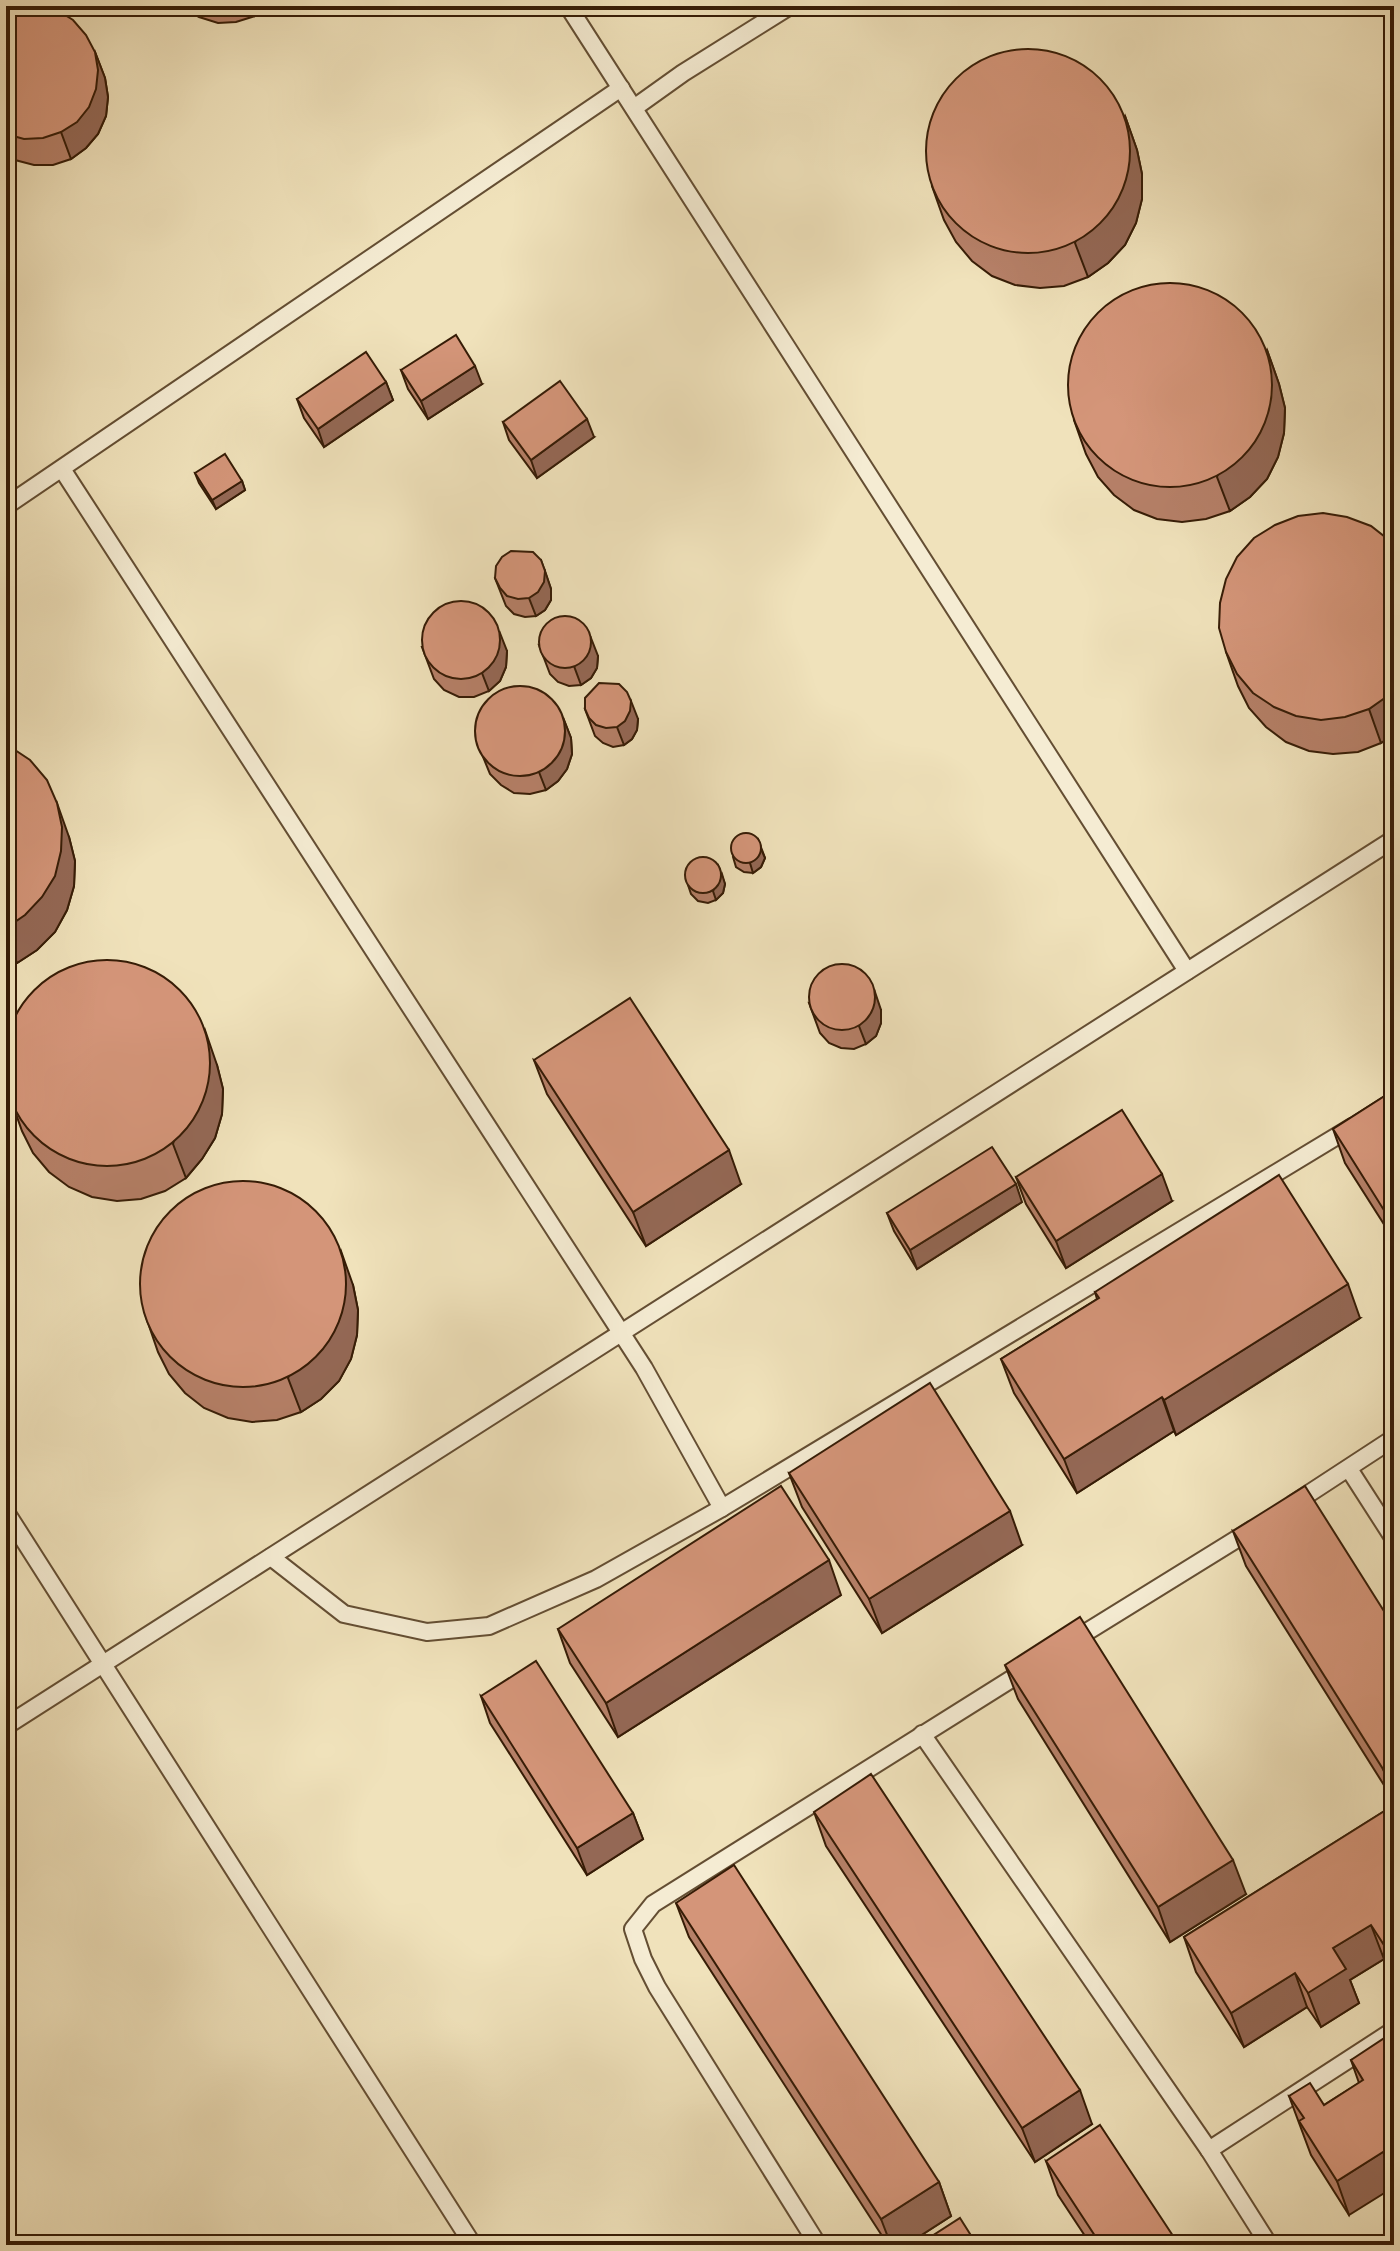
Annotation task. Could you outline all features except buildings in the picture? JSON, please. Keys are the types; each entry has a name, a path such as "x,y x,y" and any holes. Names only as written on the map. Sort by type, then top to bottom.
{"lane":[{"path":"568,6 1187,971"},
{"path":"634,108 683,73 790,6"},
{"path":"6,506 621,88"},
{"path":"62,469 644,1368 722,1508"},
{"path":"6,1726 1394,839"},
{"path":"271,1557 344,1614 427,1632 489,1626 596,1579 722,1508 1367,1118"},
{"path":"818,2245 657,1987 633,1929 653,1904 1394,1438"},
{"path":"1349,1469 1394,1539"},
{"path":"6,1512 473,2245"},
{"path":"922,1734 1209,2150 1269,2245"},
{"path":"1209,2150 1394,2030"}]}
